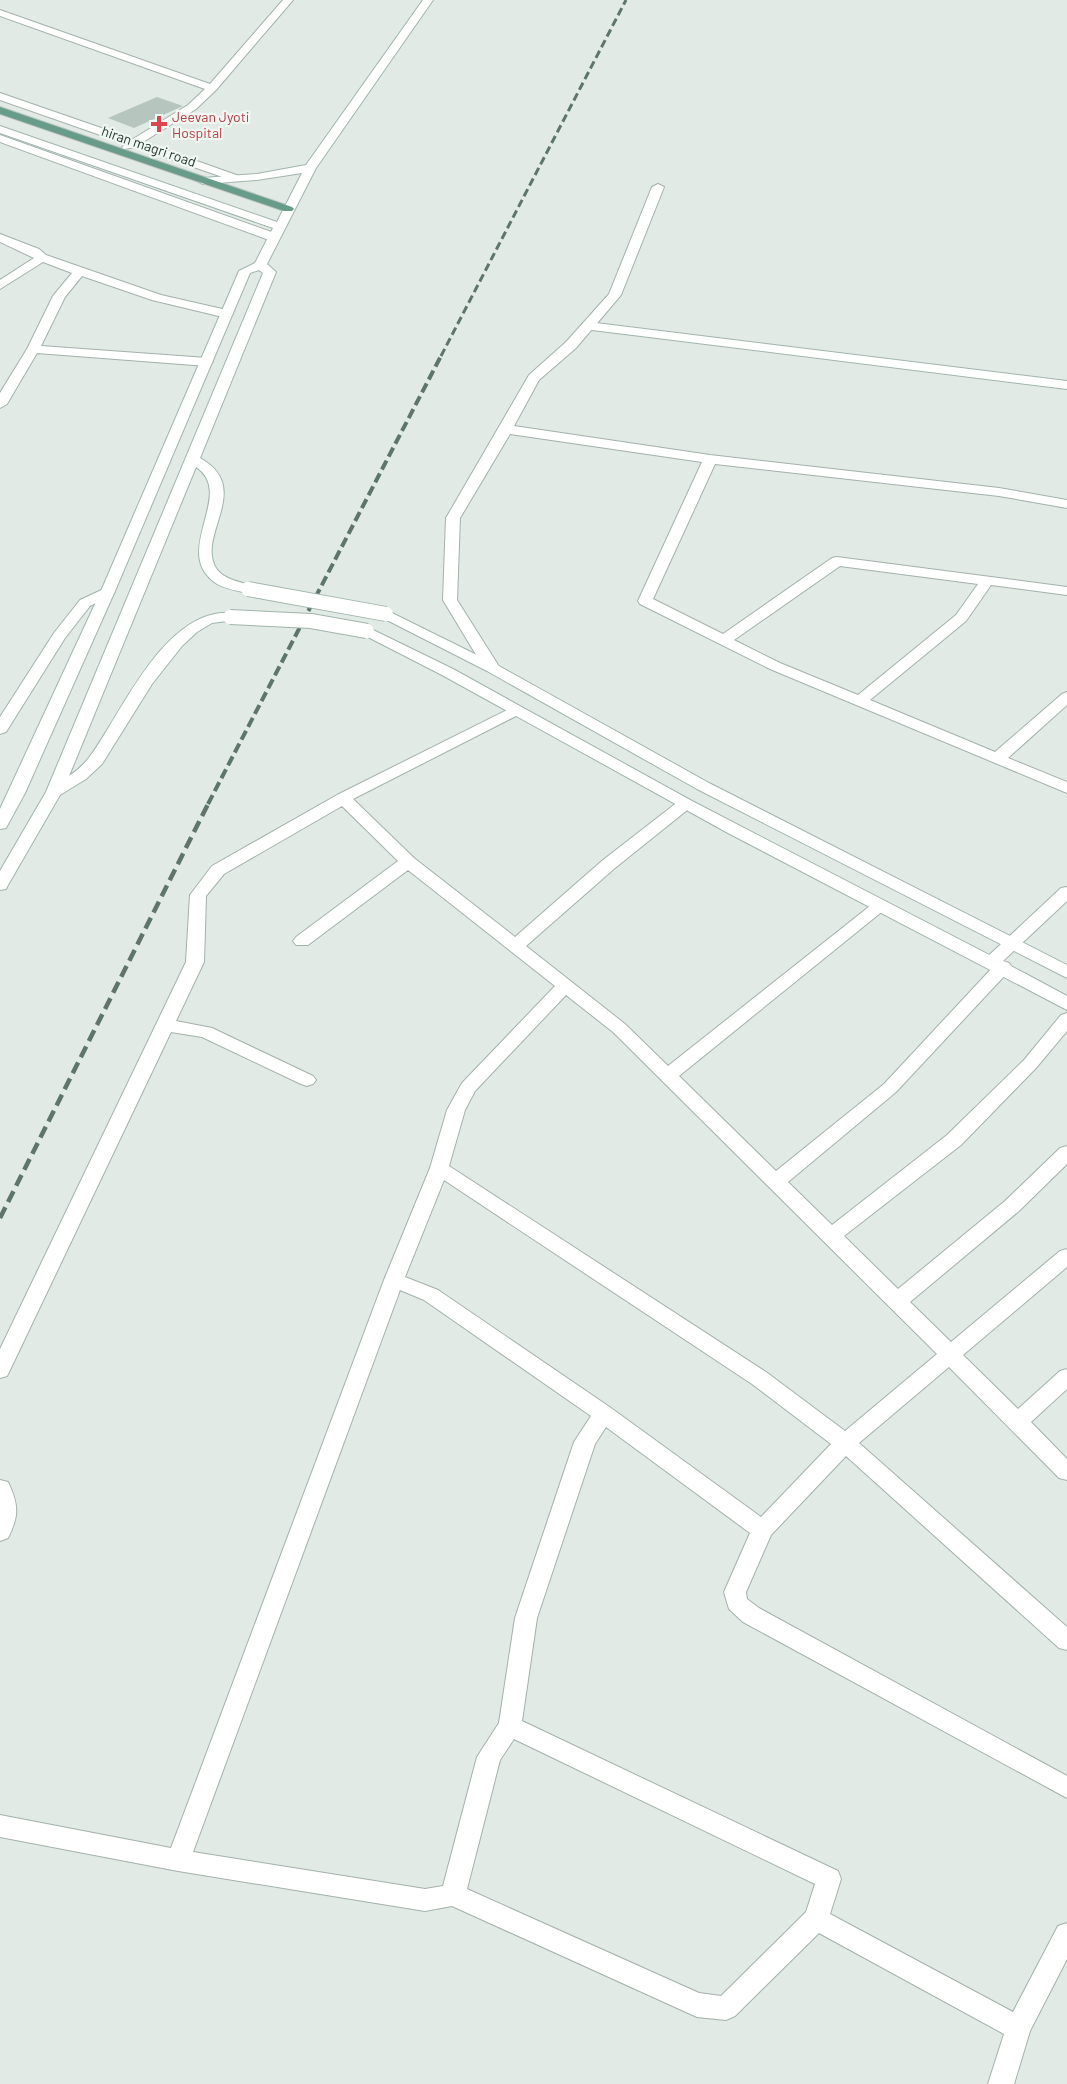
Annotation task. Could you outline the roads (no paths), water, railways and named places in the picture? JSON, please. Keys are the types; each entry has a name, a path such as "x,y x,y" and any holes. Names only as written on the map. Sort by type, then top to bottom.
{"main road":[{"name":"hiran magri road","path":"0,110 288,209"}],"street":[{"path":"119,152 192,107 212,88 288,0"},
{"path":"0,824 17,793 108,591 245,271 260,265 310,168 428,0"},
{"path":"0,13 212,88"},
{"path":"0,96 237,179"},
{"path":"0,129 275,232"},
{"path":"0,138 240,225 275,232"},
{"path":"0,145 217,226 240,225"},
{"path":"203,181 237,179 310,168"},
{"path":"492,668 450,600 453,518 534,378 571,345 615,295 658,186"},
{"path":"0,238 35,252 42,258 161,299 227,314"},
{"path":"0,285 42,258"},
{"path":"0,885 54,792 270,272 260,265"},
{"path":"0,404 33,349 59,296 80,271"},
{"path":"592,322 1067,373"},
{"path":"592,322 1067,385"},
{"path":"33,349 207,362"},
{"path":"506,429 710,459 999,492 1067,504"},
{"path":"710,459 645,601 775,666 1067,788"},
{"path":"193,460 209,471 216,485 216,500 205,559 209,571 221,581 248,589 386,614 492,668 703,786 1013,942 1067,972"},
{"path":"724,640 837,561 1067,591"},
{"path":"860,701 961,618 987,581"},
{"path":"0,729 65,628 85,603 108,591"},
{"path":"54,792 80,776 96,761 173,647 191,630 208,620 230,617 311,621 367,631 429,661 685,804 998,965 1067,1004"},
{"path":"997,759 1067,697"},
{"path":"0,1371 195,962 198,895 218,870 343,798 517,710"},
{"path":"343,798 408,862 619,1028 776,1181 1067,1472"},
{"path":"515,946 609,864 685,804"},
{"path":"302,941 408,862"},
{"path":"776,1181 890,1088 998,965 1013,942 1067,892"},
{"path":"667,1076 881,906"},
{"path":"178,1860 394,1280 439,1167 456,1110 468,1087 565,986"},
{"path":"831,1236 954,1140 1030,1064 1067,1019"},
{"path":"166,1025 206,1032 307,1080"},
{"path":"897,1301 1012,1206 1067,1153"},
{"path":"439,1167 759,1378 845,1443 1067,1641"},
{"path":"1067,1256 845,1443 762,1530 735,1592 737,1603 751,1615 1067,1788"},
{"path":"394,1280 431,1295 604,1414 762,1530"},
{"path":"1017,1422 1067,1377"},
{"path":"453,1895 489,1757 510,1726 526,1618 585,1442 604,1414"},
{"path":"0,1488 7,1515 0,1532"},
{"path":"0,1826 178,1860 425,1900 453,1895 697,2006 726,2008 816,1919 829,1879 510,1726"},
{"path":"816,1919 1018,2028"},
{"path":"1001,2084 1018,2028 1067,1934"}],"railway":[{"path":"441,356 626,0"},
{"path":"208,804 442,354"},
{"path":"0,1218 209,802"}],"place":[{"name":"Jeevan Jyoti Hospital","path":"159,124"}]}
